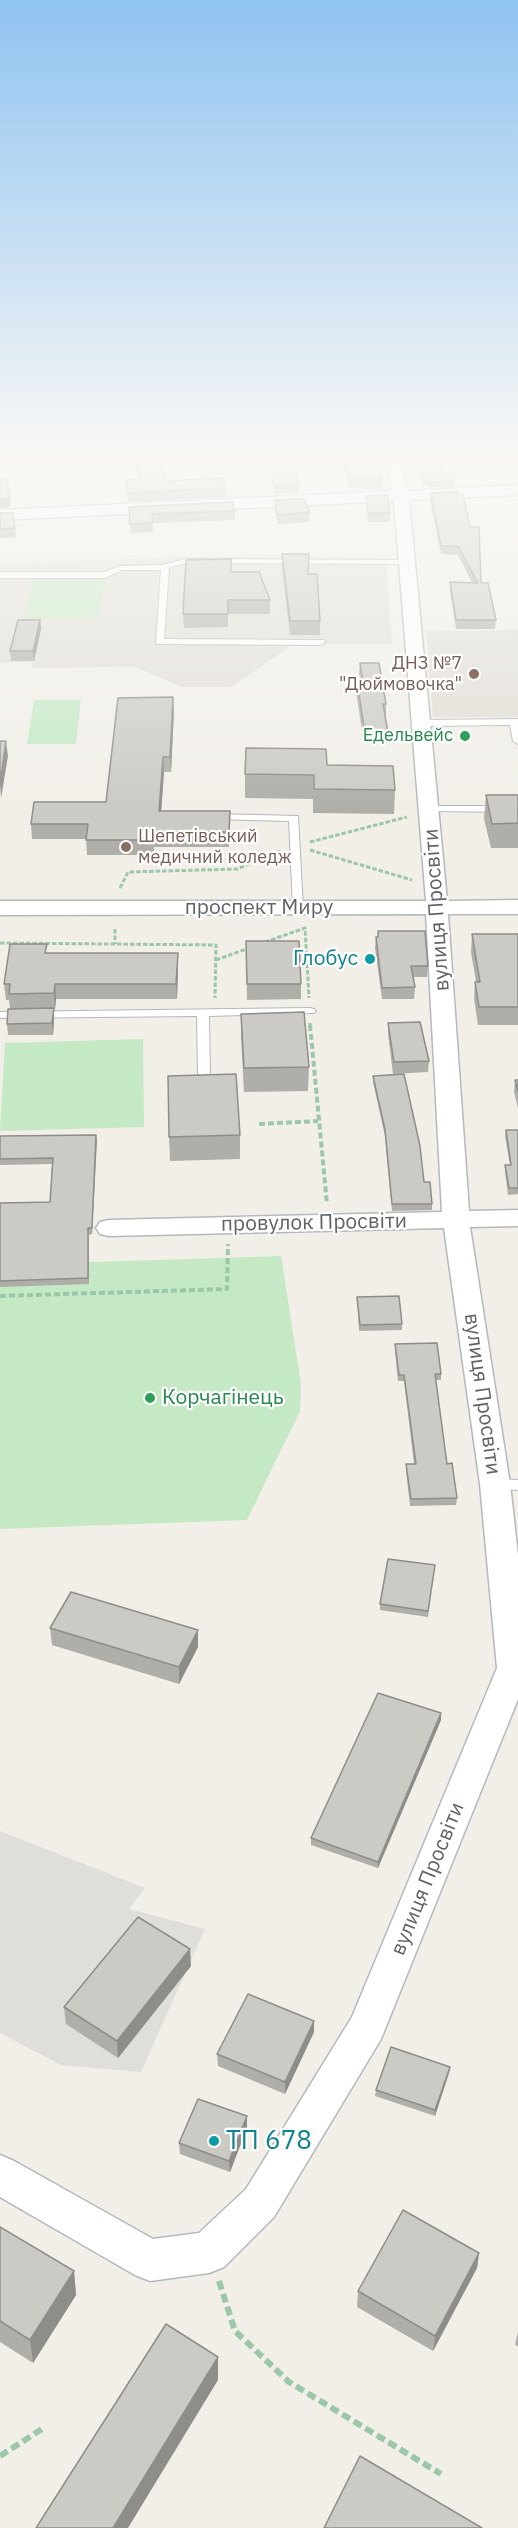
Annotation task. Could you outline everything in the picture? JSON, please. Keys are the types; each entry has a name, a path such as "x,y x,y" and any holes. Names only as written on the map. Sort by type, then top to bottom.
{"street":[{"name":"вулиця Просвіти","path":"209,2252 260,2203 367,2027 516,1669 506,1485 456,1219 438,908 421,813 422,723 409,576"},
{"name":"проспект Миру","path":"1,911 518,907"},
{"name":"провулок Просвіти","path":"109,1228 518,1218"},
{"path":"0,2175 150,2260 209,2252"}],"lane":[{"path":"164,576 159,642 321,642"},
{"path":"422,723 516,722 518,741"},
{"path":"421,813 518,809"},
{"path":"197,816 294,818 298,908"},
{"path":"0,1015 310,1011"},
{"path":"204,1074 209,1012"}],"path":[{"path":"120,888 128,872 237,869 295,845 421,813"},
{"path":"295,845 421,883"},
{"path":"260,944 305,928 318,1121 329,1223"},
{"path":"115,944 116,929"},
{"path":"0,944 216,945 209,1012"},
{"path":"216,960 249,948"},
{"path":"260,1124 318,1121"},
{"path":"0,1296 227,1289 229,1225"},
{"path":"209,2252 235,2331 290,2382 441,2474"},
{"path":"0,2456 42,2429"}],"shaded area":[{"path":"0,576 387,576 392,644 292,645 231,687 182,687 136,667 33,668 31,662 0,663"},
{"name":"ДНЗ №7 \"Дюймовочка\"","path":"518,630 518,717 433,717 426,631"},
{"path":"0,1831 145,1888 129,1909 205,1929 141,2072 61,2065 0,2033"}],"green space":[{"path":"34,576 105,576 98,618 25,618"},
{"path":"34,700 81,700 76,744 27,744"},
{"path":"143,1039 144,1127 0,1131 5,1043"},
{"name":"Корчагінець","path":"281,1256 301,1384 300,1411 247,1520 0,1529 0,1265"}],"building":[{"path":"185,576 261,576 270,600 228,600 228,614 183,614"},
{"path":"285,576 317,576 320,621 290,621"},
{"path":"474,576 481,576 481,583 488,583 496,620 456,620 450,582 478,583"},
{"path":"18,620 40,620 33,651 10,651"},
{"path":"360,663 379,663 388,733 365,733 357,682 363,682"},
{"path":"173,697 170,757 163,757 159,811 230,811 229,832 154,832 153,840 86,840 88,824 31,824 34,802 106,802 118,698"},
{"path":"0,741 6,741 0,783"},
{"path":"246,748 326,749 327,765 393,766 395,790 314,789 314,775 245,774"},
{"path":"486,795 518,795 518,823 492,824"},
{"path":"378,931 425,931 428,966 411,966 415,987 382,988 376,937 378,937"},
{"path":"472,934 518,934 518,1007 479,1007 475,982 480,982"},
{"path":"246,941 299,941 301,984 247,984"},
{"path":"10,944 47,944 45,953 178,953 176,984 55,984 54,993 9,994 10,984 4,984"},
{"path":"54,1008 52,1023 7,1024 8,1009"},
{"path":"304,1012 309,1067 244,1068 241,1014"},
{"path":"420,1022 429,1061 394,1062 388,1023"},
{"path":"236,1074 240,1135 169,1137 168,1076"},
{"path":"404,1074 420,1146 424,1182 430,1182 432,1204 392,1204 385,1130 373,1076"},
{"path":"506,1130 518,1130 518,1188 509,1188 505,1165 511,1165"},
{"path":"96,1135 92,1228 88,1228 88,1278 0,1281 0,1203 50,1202 53,1158 0,1159 0,1136"},
{"path":"399,1296 402,1324 360,1325 357,1297"},
{"path":"437,1343 441,1374 435,1374 447,1464 452,1463 457,1498 411,1499 406,1464 416,1464 404,1375 399,1375 395,1344"},
{"path":"388,1559 435,1565 428,1611 380,1604"},
{"path":"71,1592 198,1630 179,1667 50,1628"},
{"path":"378,1693 441,1713 378,1862 311,1838"},
{"path":"138,1917 190,1949 117,2041 64,2007"},
{"path":"248,1994 314,2021 285,2082 217,2054"},
{"path":"391,2047 450,2067 435,2110 376,2090"},
{"name":"ТП 678","path":"198,2099 247,2116 229,2161 179,2143"},
{"path":"403,2210 479,2253 435,2336 358,2291"},
{"path":"0,2227 74,2271 30,2340 0,2321"},
{"path":"166,2324 218,2357 113,2528 36,2528"},
{"path":"360,2456 482,2528 324,2528"}],"place":[{"name":"ДНЗ №7 \"Дюймовочка\"","path":"474,674"},
{"name":"Едельвейс","path":"465,736"},
{"name":"Шепетівський медичний коледж","path":"126,847"},
{"name":"Глобус","path":"370,959"},
{"name":"Корчагінець","path":"150,1398"},
{"name":"ТП 678","path":"214,2141"}]}
